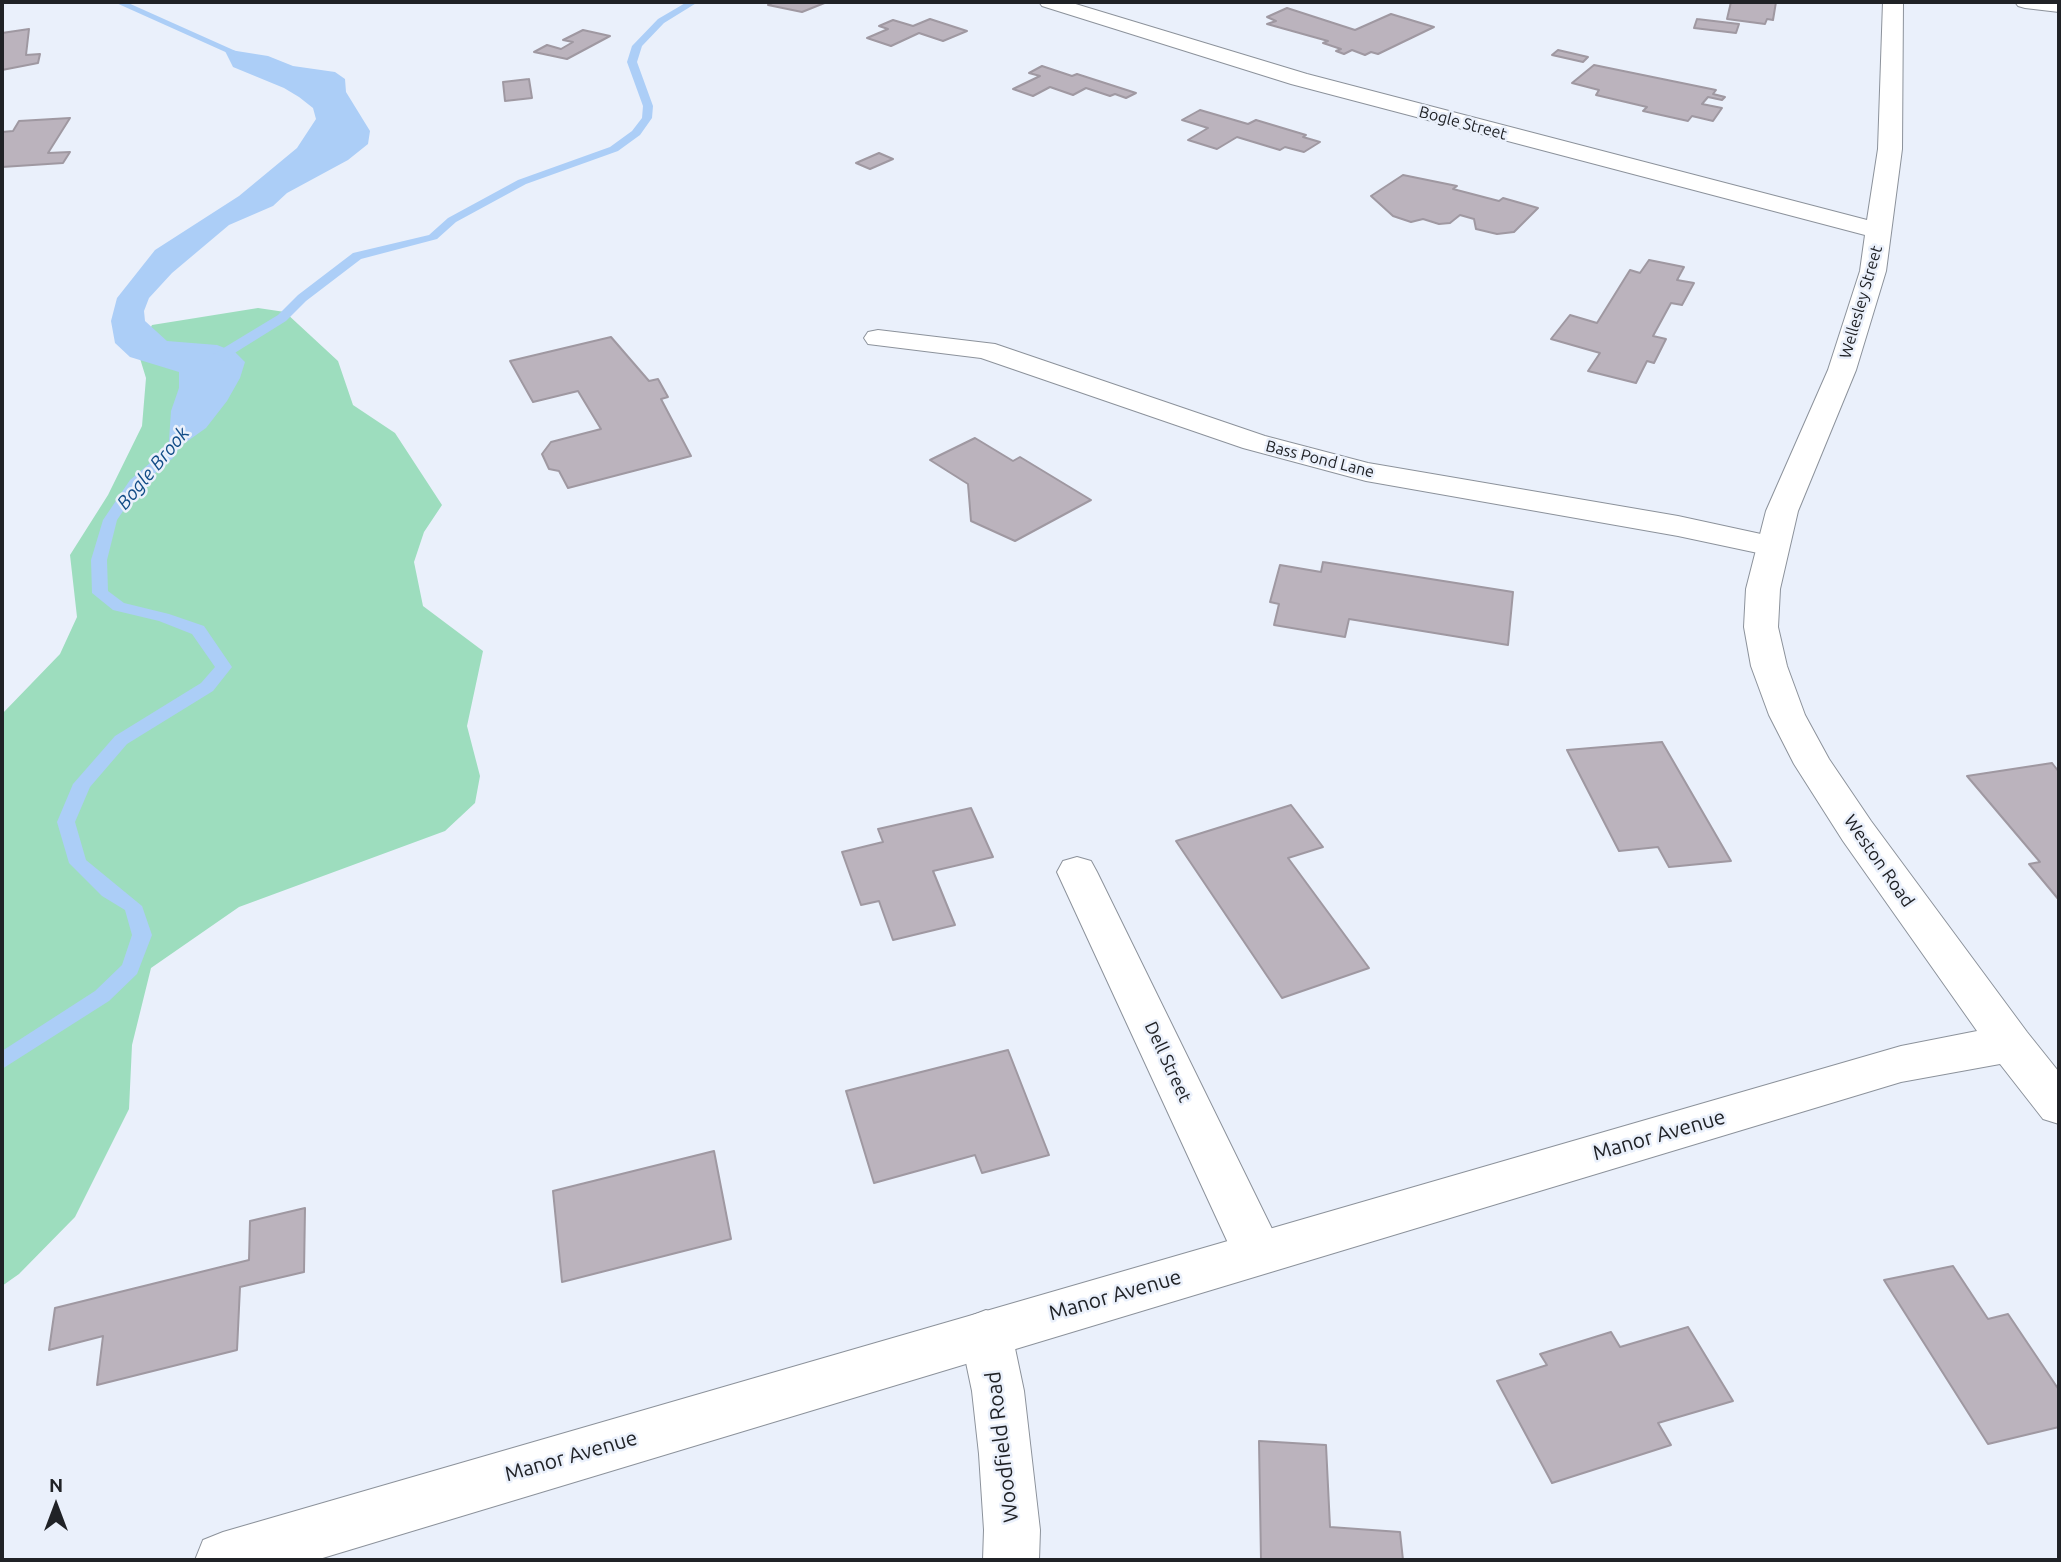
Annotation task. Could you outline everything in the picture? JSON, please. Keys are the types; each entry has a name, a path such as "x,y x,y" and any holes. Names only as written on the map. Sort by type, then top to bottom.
{"street":[{"name":"Bogle Street","path":"1049,2 1299,79 1880,231"},
{"name":"Wellesley Street","path":"1763,589 1782,511 1842,370 1873,271 1890,149 1893,2"},
{"path":"2025,2 2059,6"},
{"name":"Bass Pond Lane","path":"878,338 985,350 1254,442 1366,472 1678,526 1772,546"},
{"name":"Weston Road","path":"1763,589 1761,627 1769,666 1787,715 1813,764 1857,831 2011,1045 2059,1105"},
{"name":"Dell Street","path":"1077,872 1258,1253"},
{"name":"Manor Avenue","path":"223,1560 1901,1064 1957,1052 2011,1045"},
{"name":"Woodfield Road","path":"986,1334 998,1391 1006,1454 1012,1530 1011,1560"}],"green space":[{"path":"258,308 285,312 338,361 353,405 395,433 442,505 424,532 414,562 423,606 483,651 467,726 480,776 475,803 445,831 239,907 151,968 132,1045 129,1109 75,1217 19,1274 2,1286 2,714 60,654 77,617 70,555 108,495 142,426 146,378 138,352 152,325"}],"water":[{"path":"224,49 268,56 293,66 335,72 345,79 346,92 370,131 368,144 348,160 287,193 273,206 229,225 172,273 149,298 144,311 145,321 167,341 217,345 235,352 245,362 240,378 227,401 206,428 168,455 171,411 179,388 179,372 130,357 115,343 111,321 117,298 155,250 239,196 297,148 316,119 313,108 299,97 233,67"}],"building":[{"path":"774,2 827,2 802,12 768,5"},
{"path":"1731,2 1776,2 1773,20 1767,19 1765,24 1727,19"},
{"path":"1287,8 1355,30 1391,14 1434,27 1378,54 1371,52 1365,55 1352,50 1344,54 1336,51 1341,49 1323,43 1328,41 1267,24 1276,21 1267,17"},
{"path":"930,19 967,31 943,41 919,33 891,46 867,38 888,29 879,26 893,20 913,26"},
{"path":"1697,19 1739,24 1736,33 1694,28"},
{"path":"29,29 26,55 40,54 38,63 2,70 2,33"},
{"path":"583,30 610,36 567,59 534,52 547,45 561,49 573,42 563,40"},
{"path":"1558,50 1588,57 1583,62 1552,55"},
{"path":"1594,65 1716,90 1713,94 1725,97 1722,100 1708,97 1702,104 1722,108 1713,121 1692,116 1688,121 1643,111 1647,107 1596,95 1599,90 1572,83"},
{"path":"1042,66 1136,93 1126,98 1086,88 1073,95 1050,87 1033,96 1013,89 1040,76 1029,73"},
{"path":"529,79 532,98 505,101 503,82"},
{"path":"1200,110 1248,124 1256,120 1320,142 1304,152 1285,147 1280,150 1237,137 1217,149 1188,140 1208,128 1182,120"},
{"path":"70,118 48,153 70,152 63,163 2,167 2,132 13,131 19,121"},
{"path":"879,153 893,159 870,169 856,163"},
{"path":"1403,175 1457,186 1453,189 1499,201 1503,198 1538,208 1514,232 1497,234 1476,229 1474,219 1460,215 1450,223 1439,224 1423,219 1411,222 1393,216 1371,196"},
{"path":"1649,260 1684,267 1677,280 1694,283 1682,305 1671,303 1653,336 1666,339 1654,363 1647,361 1636,383 1588,371 1600,353 1551,339 1570,315 1597,323 1630,270 1640,273"},
{"path":"611,337 649,381 658,379 668,397 661,399 691,456 568,488 559,471 549,469 542,454 551,442 601,429 578,391 533,402 510,361"},
{"path":"975,438 1013,461 1020,457 1091,500 1015,541 971,521 968,484 930,460"},
{"path":"1323,562 1513,592 1508,645 1349,619 1345,637 1274,625 1279,604 1270,602 1280,565 1321,572"},
{"path":"1662,742 1731,861 1669,867 1658,847 1619,851 1567,750"},
{"path":"2052,763 2059,772 2059,900 2029,864 2040,862 1967,776"},
{"path":"1291,805 1323,847 1288,858 1369,968 1282,998 1176,841"},
{"path":"971,808 993,857 933,871 955,925 893,940 879,901 861,905 842,852 883,842 878,829"},
{"path":"1008,1050 1049,1155 982,1173 975,1155 874,1183 846,1091"},
{"path":"714,1151 731,1239 562,1282 553,1191"},
{"path":"305,1208 304,1272 240,1287 237,1350 97,1385 103,1336 49,1350 55,1308 249,1260 250,1221"},
{"path":"1953,1266 1988,1319 2008,1314 2059,1390 2059,1427 1988,1444 1884,1280"},
{"path":"1688,1327 1733,1401 1658,1423 1671,1445 1552,1483 1497,1381 1547,1365 1540,1354 1611,1332 1620,1347"},
{"path":"1259,1441 1326,1445 1330,1527 1400,1532 1403,1560 1261,1560"}],"waterway":[{"name":"Bogle Brook","path":"119,2 244,57"},
{"path":"212,361 282,318 302,298 357,256 433,237 452,220 522,182 614,149 636,133 647,118 648,106 632,62 637,46 661,21 693,2"},
{"name":"Bogle Brook","path":"2,1061 102,996 130,969 142,935 133,906 109,891 78,863 66,822 82,784 121,740 207,687 224,667 198,630 163,617 119,607 100,593 99,560 110,520 135,483 168,455 180,435"}]}
